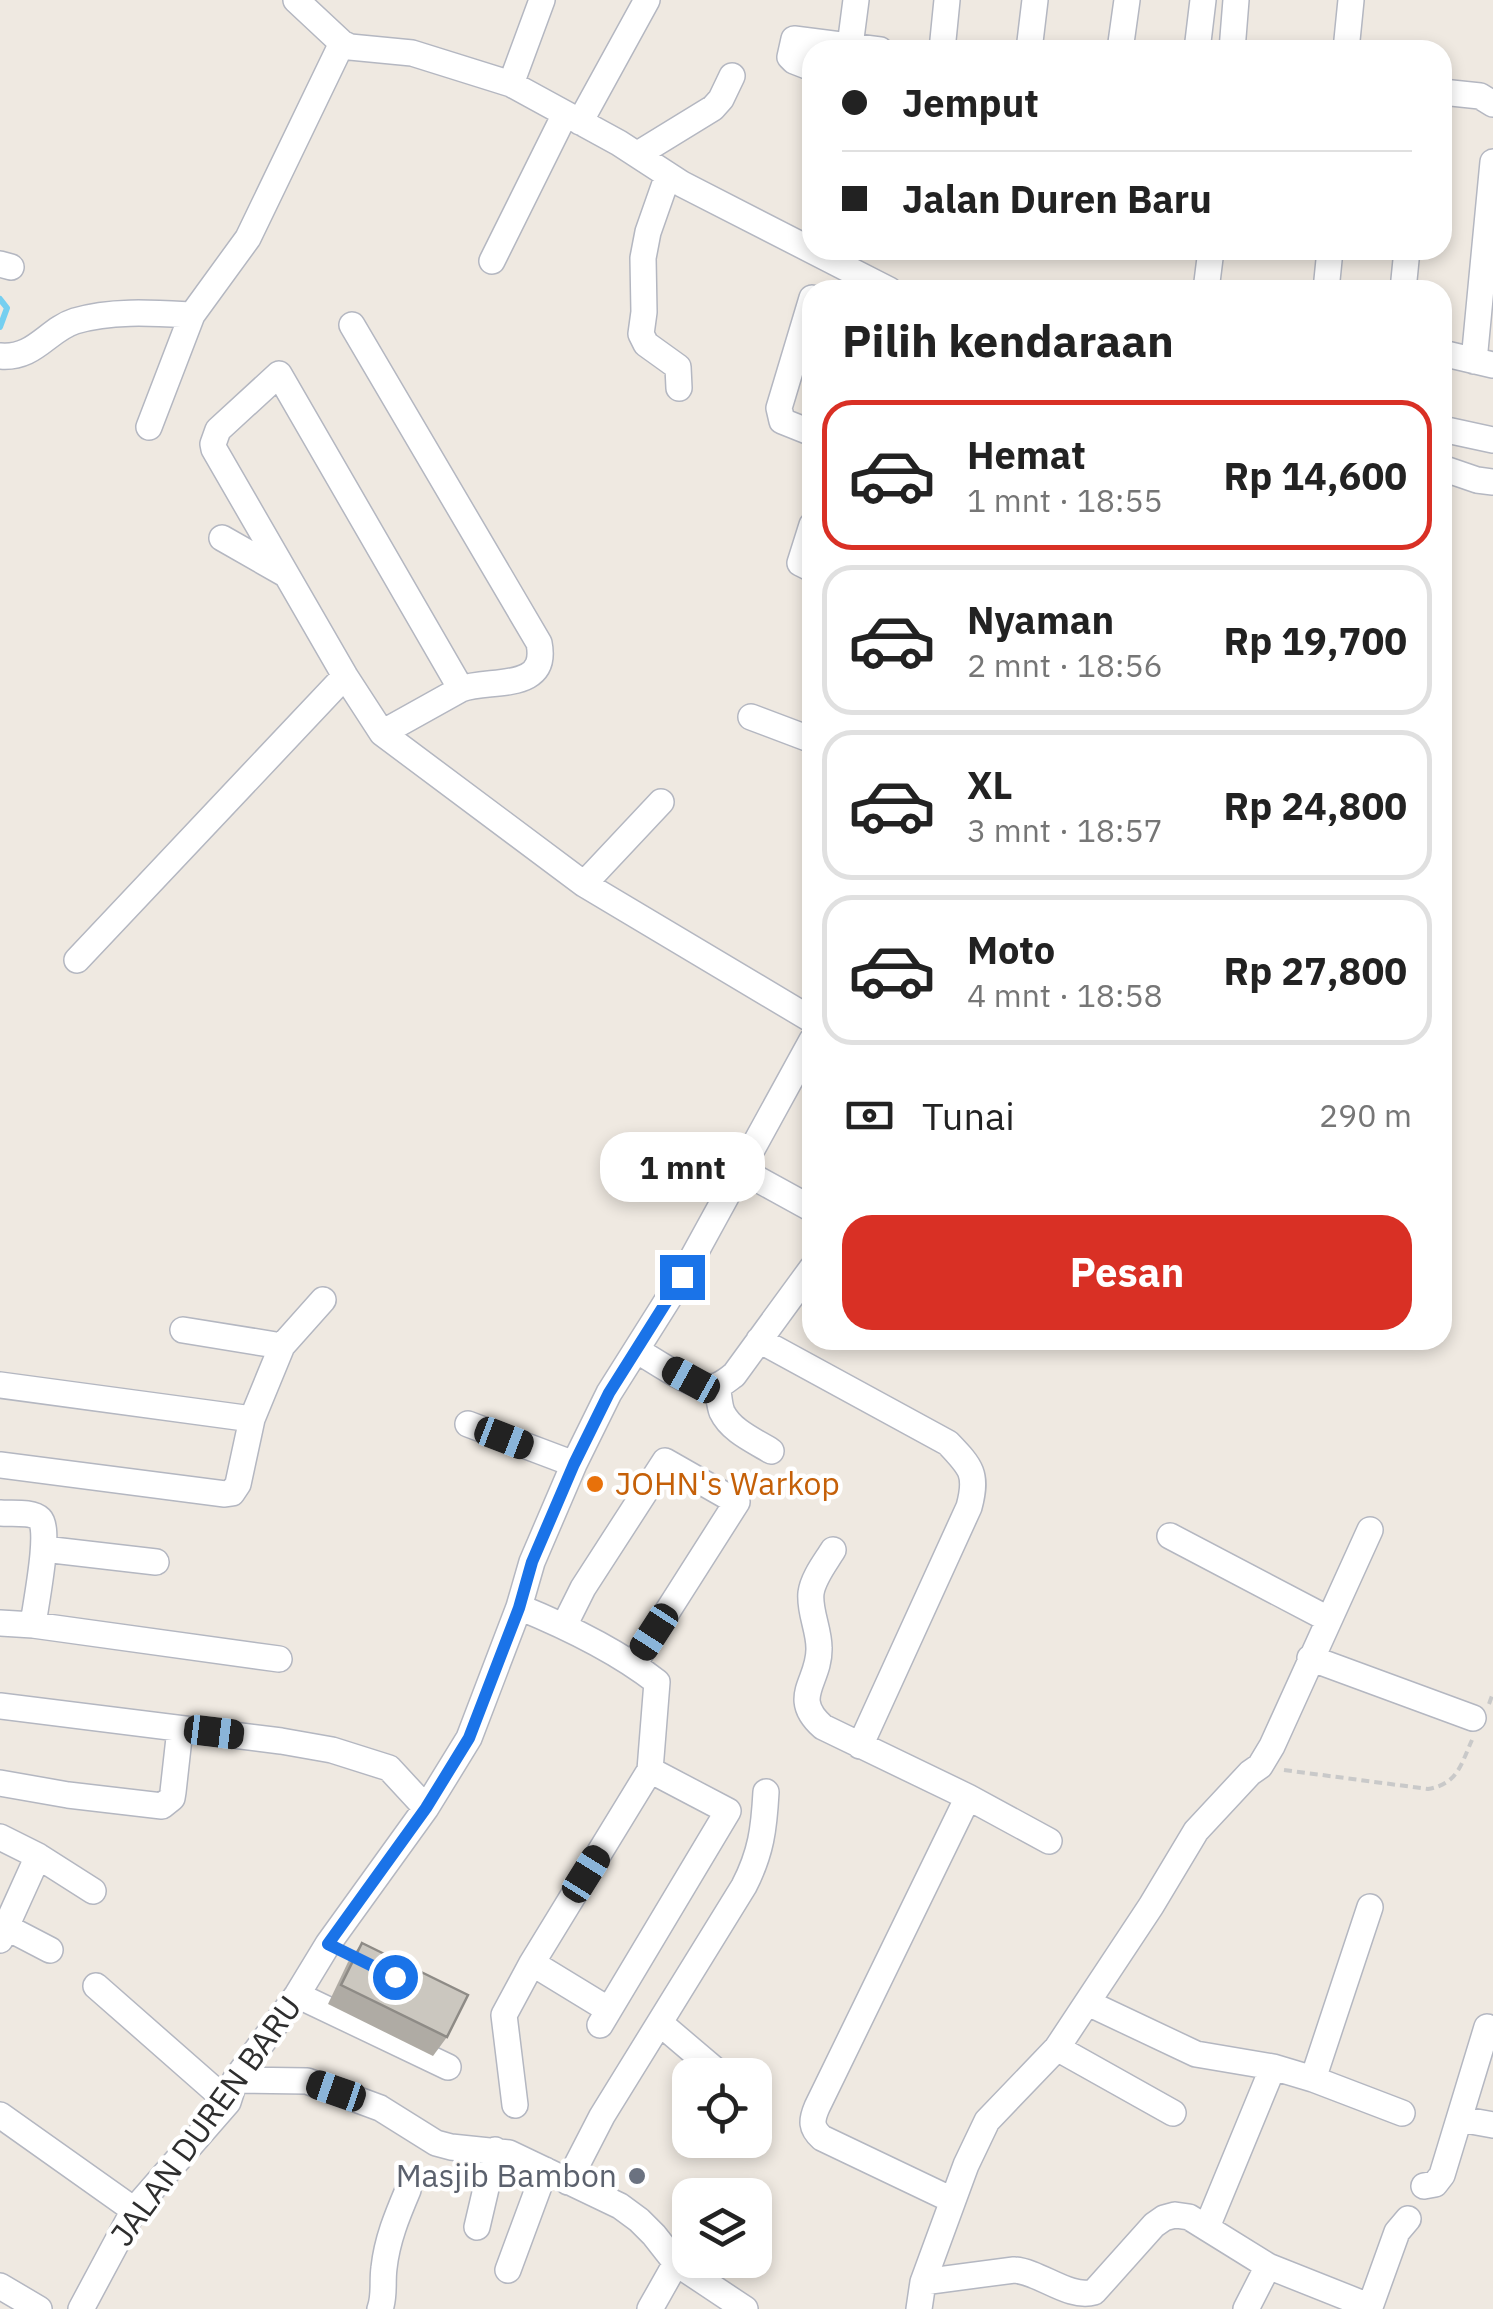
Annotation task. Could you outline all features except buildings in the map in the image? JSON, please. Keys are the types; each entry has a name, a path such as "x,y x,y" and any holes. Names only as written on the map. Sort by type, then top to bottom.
{"street":[{"path":"296,0 342,43 412,53 511,84 638,154 708,199 802,247"},
{"path":"511,84 542,0"},
{"path":"492,261 572,118 647,0"},
{"path":"851,40 856,0"},
{"path":"943,40 948,0"},
{"path":"1030,40 1036,0"},
{"path":"1121,40 1127,0"},
{"path":"1198,40 1203,0"},
{"path":"1233,40 1236,0"},
{"path":"1347,40 1351,0"},
{"path":"802,64 790,57 792,41 808,40"},
{"path":"149,427 192,314 248,238 342,43"},
{"path":"638,154 713,108 732,76"},
{"path":"1452,93 1480,96 1493,104"},
{"path":"1452,355 1484,363 1493,162"},
{"path":"668,175 643,258 641,334 646,344 678,367 679,388"},
{"path":"828,260 868,280"},
{"path":"5,357 28,352 62,326 79,320 130,314 192,314"},
{"path":"352,325 539,643 538,662 524,679 461,688 382,733"},
{"path":"802,332 780,408 782,421 802,429"},
{"path":"461,688 279,374 218,430 213,444 345,676 382,733 584,884 802,1014"},
{"path":"1452,430 1493,440"},
{"path":"1452,471 1493,482"},
{"path":"222,538 289,577"},
{"path":"77,960 345,676"},
{"path":"751,717 802,736"},
{"path":"584,884 661,802"},
{"name":"JALAN DUREN BARU","path":"81,2309 134,2210 231,2090 297,1996 337,1948 469,1738 519,1608 532,1562 574,1464 609,1393 682,1277 802,1058"},
{"path":"741,1170 802,1204"},
{"path":"636,1350 691,1380 718,1386 734,1375 802,1282"},
{"path":"0,1464 232,1493 238,1484 252,1419 282,1346 323,1300"},
{"path":"183,1330 282,1346"},
{"path":"759,1340 948,1444 969,1464 975,1484 969,1507 860,1746"},
{"path":"0,1386 252,1419"},
{"path":"718,1386 721,1411 729,1422 771,1451"},
{"path":"468,1424 574,1464"},
{"path":"564,1626 583,1588 665,1462 680,1470 737,1502 634,1664"},
{"path":"0,1513 33,1516 44,1526 33,1625"},
{"path":"919,2309 923,2282 952,2200 987,2121 1057,2048 1196,1830 1266,1756 1370,1530"},
{"path":"1170,1536 1328,1619"},
{"path":"44,1548 156,1562"},
{"path":"832,1550 811,1589 819,1646 808,1689 811,1716 823,1727 1049,1840"},
{"path":"515,2104 504,2015 650,1770 657,1682 634,1664 564,1626 519,1608"},
{"path":"0,1623 279,1660"},
{"path":"1310,1658 1478,1721"},
{"path":"0,1706 281,1740 357,1757 389,1768 426,1808"},
{"path":"0,1782 162,1806 172,1798 180,1729"},
{"path":"532,1964 605,2017 728,1811 650,1770"},
{"path":"508,2270 557,2176 602,2116 661,2024 758,1859 766,1792"},
{"path":"952,2200 822,2138 812,2124 816,2107 968,1797"},
{"path":"0,1837 94,1891"},
{"path":"38,1856 2,1930 50,1950"},
{"path":"1313,2079 1370,1907"},
{"path":"96,1986 231,2090 307,2081 380,2108 436,2143 509,2152 620,2206 672,2258"},
{"path":"297,1996 448,2067"},
{"path":"1088,2003 1196,2054 1274,2067 1402,2113"},
{"path":"661,2024 701,2058"},
{"path":"1424,2186 1436,2184 1442,2176 1487,2026"},
{"path":"1057,2048 1173,2113"},
{"path":"1207,2227 1274,2067"},
{"path":"0,2115 134,2210"},
{"path":"1460,2119 1493,2125"},
{"path":"476,2227 495,2150"},
{"path":"380,2309 384,2302 383,2273 390,2232 408,2190"},
{"path":"923,2282 1014,2270 1088,2294 1100,2288 1154,2225 1175,2215 1207,2227 1268,2266 1366,2307 1397,2232 1408,2219"},
{"path":"1246,2309 1268,2266"},
{"path":"650,2309 672,2270"},
{"path":"698,2278 744,2309"},
{"path":"0,2286 39,2309"}],"path":[{"path":"1266,1756 1428,1788 1442,1786 1458,1772 1493,1693"}],"waterway":[{"path":"0,299 7,308 0,327"}],"place":[{"name":"JOHN's Warkop","path":"595,1484"},
{"name":"Masjib Bambon","path":"637,2176"}],"route":[{"path":"395,1977 328,1944 426,1808 469,1738 519,1608 532,1562 574,1464 609,1393 682,1277"}]}
